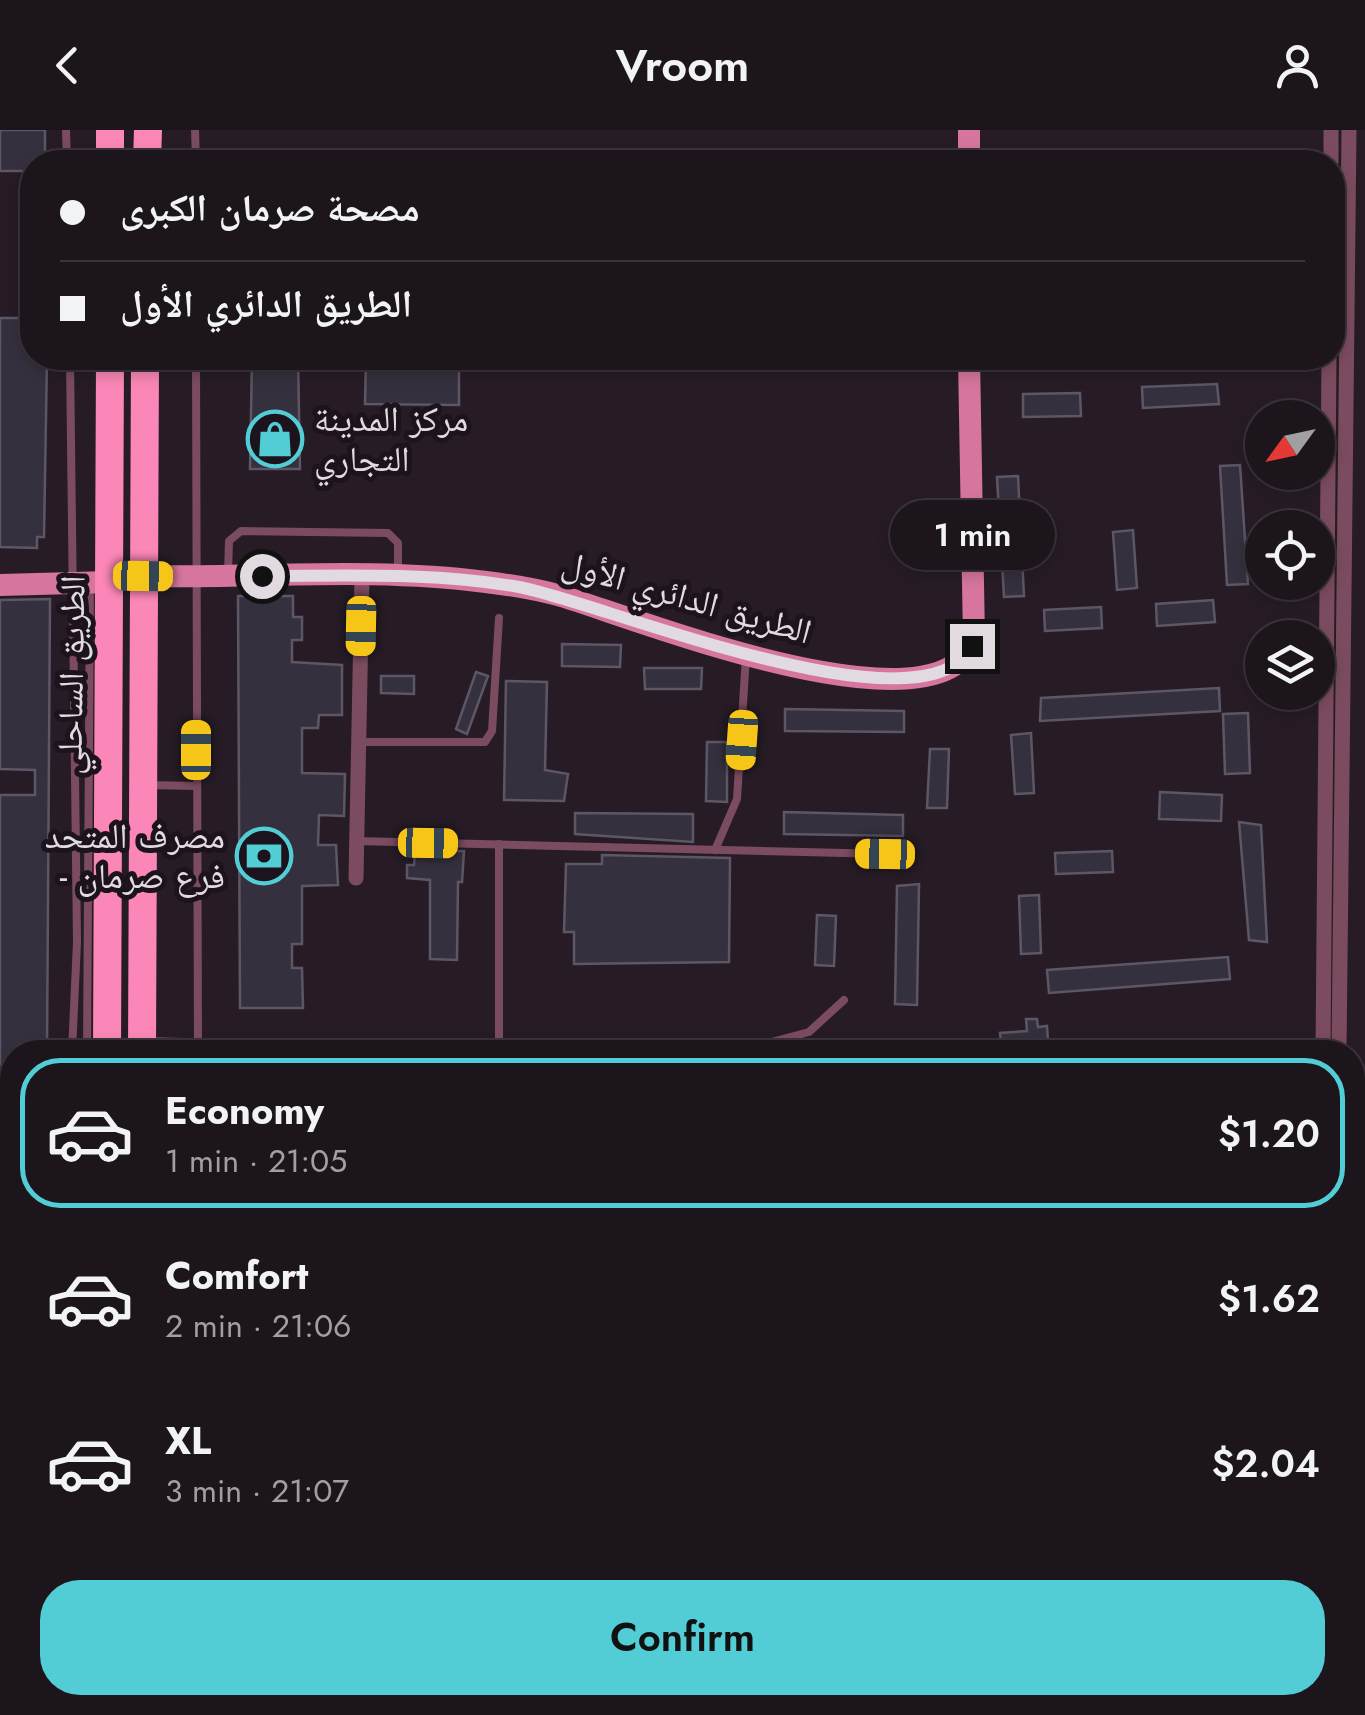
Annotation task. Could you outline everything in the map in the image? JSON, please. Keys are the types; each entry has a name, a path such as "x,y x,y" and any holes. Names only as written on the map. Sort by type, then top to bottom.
{"highway":[{"name":"الطريق الساحلي","path":"106,1040 98,942 92,582 109,370"},
{"name":"الطريق الساحلي","path":"142,1040 145,370"}],"main road":[{"name":"الطريق الدائري الأول","path":"143,576 362,576 483,581 556,595 746,656 802,669 884,677 938,674 963,660 974,638 969,370"},
{"path":"0,585 92,582"}],"street":[{"path":"1339,1040 1349,130"},
{"path":"1323,1040 1329,370"},
{"path":"356,878 362,576"}],"lane":[{"path":"71,370 92,582 73,1040"},
{"path":"196,370 198,1040"},
{"path":"228,576 229,541 241,531 388,532 398,543 398,577"},
{"path":"359,742 486,742 492,731 498,618"},
{"path":"715,850 738,799 746,656"},
{"path":"143,784 196,786"},
{"path":"356,841 885,854"},
{"path":"498,844 499,1040"},
{"path":"77,942 98,942 88,1040"},
{"path":"786,1040 809,1032 844,1000"}],"building":[{"path":"0,130 45,130 45,150 20,150 20,171 0,171"},
{"path":"0,318 20,318 20,370 47,370 44,537 37,537 37,548 0,547"},
{"name":"مركز المدينة التجاري","path":"252,370 298,370 300,469 250,469"},
{"path":"366,370 459,370 459,405 365,404"},
{"path":"1217,384 1219,404 1143,408 1142,387"},
{"path":"1080,393 1081,416 1023,417 1023,394"},
{"path":"1240,465 1245,584 1227,585 1220,466"},
{"path":"1018,476 1024,596 1004,597 997,477"},
{"path":"1133,530 1137,588 1117,590 1113,532"},
{"path":"238,596 293,596 293,617 302,617 302,640 292,640 292,662 342,665 342,715 319,715 318,728 302,728 302,773 345,774 344,816 319,815 318,845 336,845 338,885 302,886 302,944 292,944 292,968 302,968 303,1008 240,1008"},
{"path":"50,599 47,1040 0,1040 0,795 35,795 35,770 0,769 0,600"},
{"path":"1213,600 1215,622 1157,626 1156,604"},
{"path":"1101,607 1102,628 1045,631 1044,610"},
{"path":"562,644 621,645 620,667 562,666"},
{"path":"644,668 702,668 701,689 645,689"},
{"path":"476,672 488,676 467,734 456,729"},
{"path":"381,676 414,676 414,694 381,693"},
{"path":"506,681 547,682 545,770 568,774 564,801 504,800"},
{"path":"1219,688 1220,711 1040,721 1041,698"},
{"path":"785,709 904,711 904,732 785,731"},
{"path":"1248,713 1250,773 1225,774 1223,714"},
{"path":"1031,733 1034,793 1015,794 1011,735"},
{"path":"707,742 727,742 727,802 706,801"},
{"path":"930,749 949,749 947,808 927,808"},
{"path":"1160,792 1222,795 1221,821 1159,819"},
{"path":"784,812 903,815 903,836 784,834"},
{"path":"575,813 693,814 693,842 575,834"},
{"path":"1239,822 1261,825 1267,942 1249,940"},
{"path":"451,851 464,851 462,882 458,882 457,960 430,959 430,880 407,878 407,865 414,865 415,853 451,855"},
{"path":"1112,851 1113,872 1056,874 1055,853"},
{"path":"602,855 730,858 729,962 574,964 574,932 564,932 566,864 602,864"},
{"path":"919,884 917,1005 895,1004 897,886"},
{"path":"1039,895 1041,953 1021,954 1019,896"},
{"path":"817,915 836,916 834,966 815,965"},
{"path":"1228,957 1230,979 1049,993 1047,970"},
{"path":"1026,1019 1037,1019 1038,1027 1047,1026 1048,1040 1001,1040 1000,1033 1027,1031"}],"place":[{"name":"مركز المدينة التجاري","path":"275,439"},
{"name":"مصرف المتحد - فرع صرمان","path":"264,856"}],"route":[{"path":"262,576 440,578 520,587 774,664 857,676 938,674 952,670 972,646"}]}
